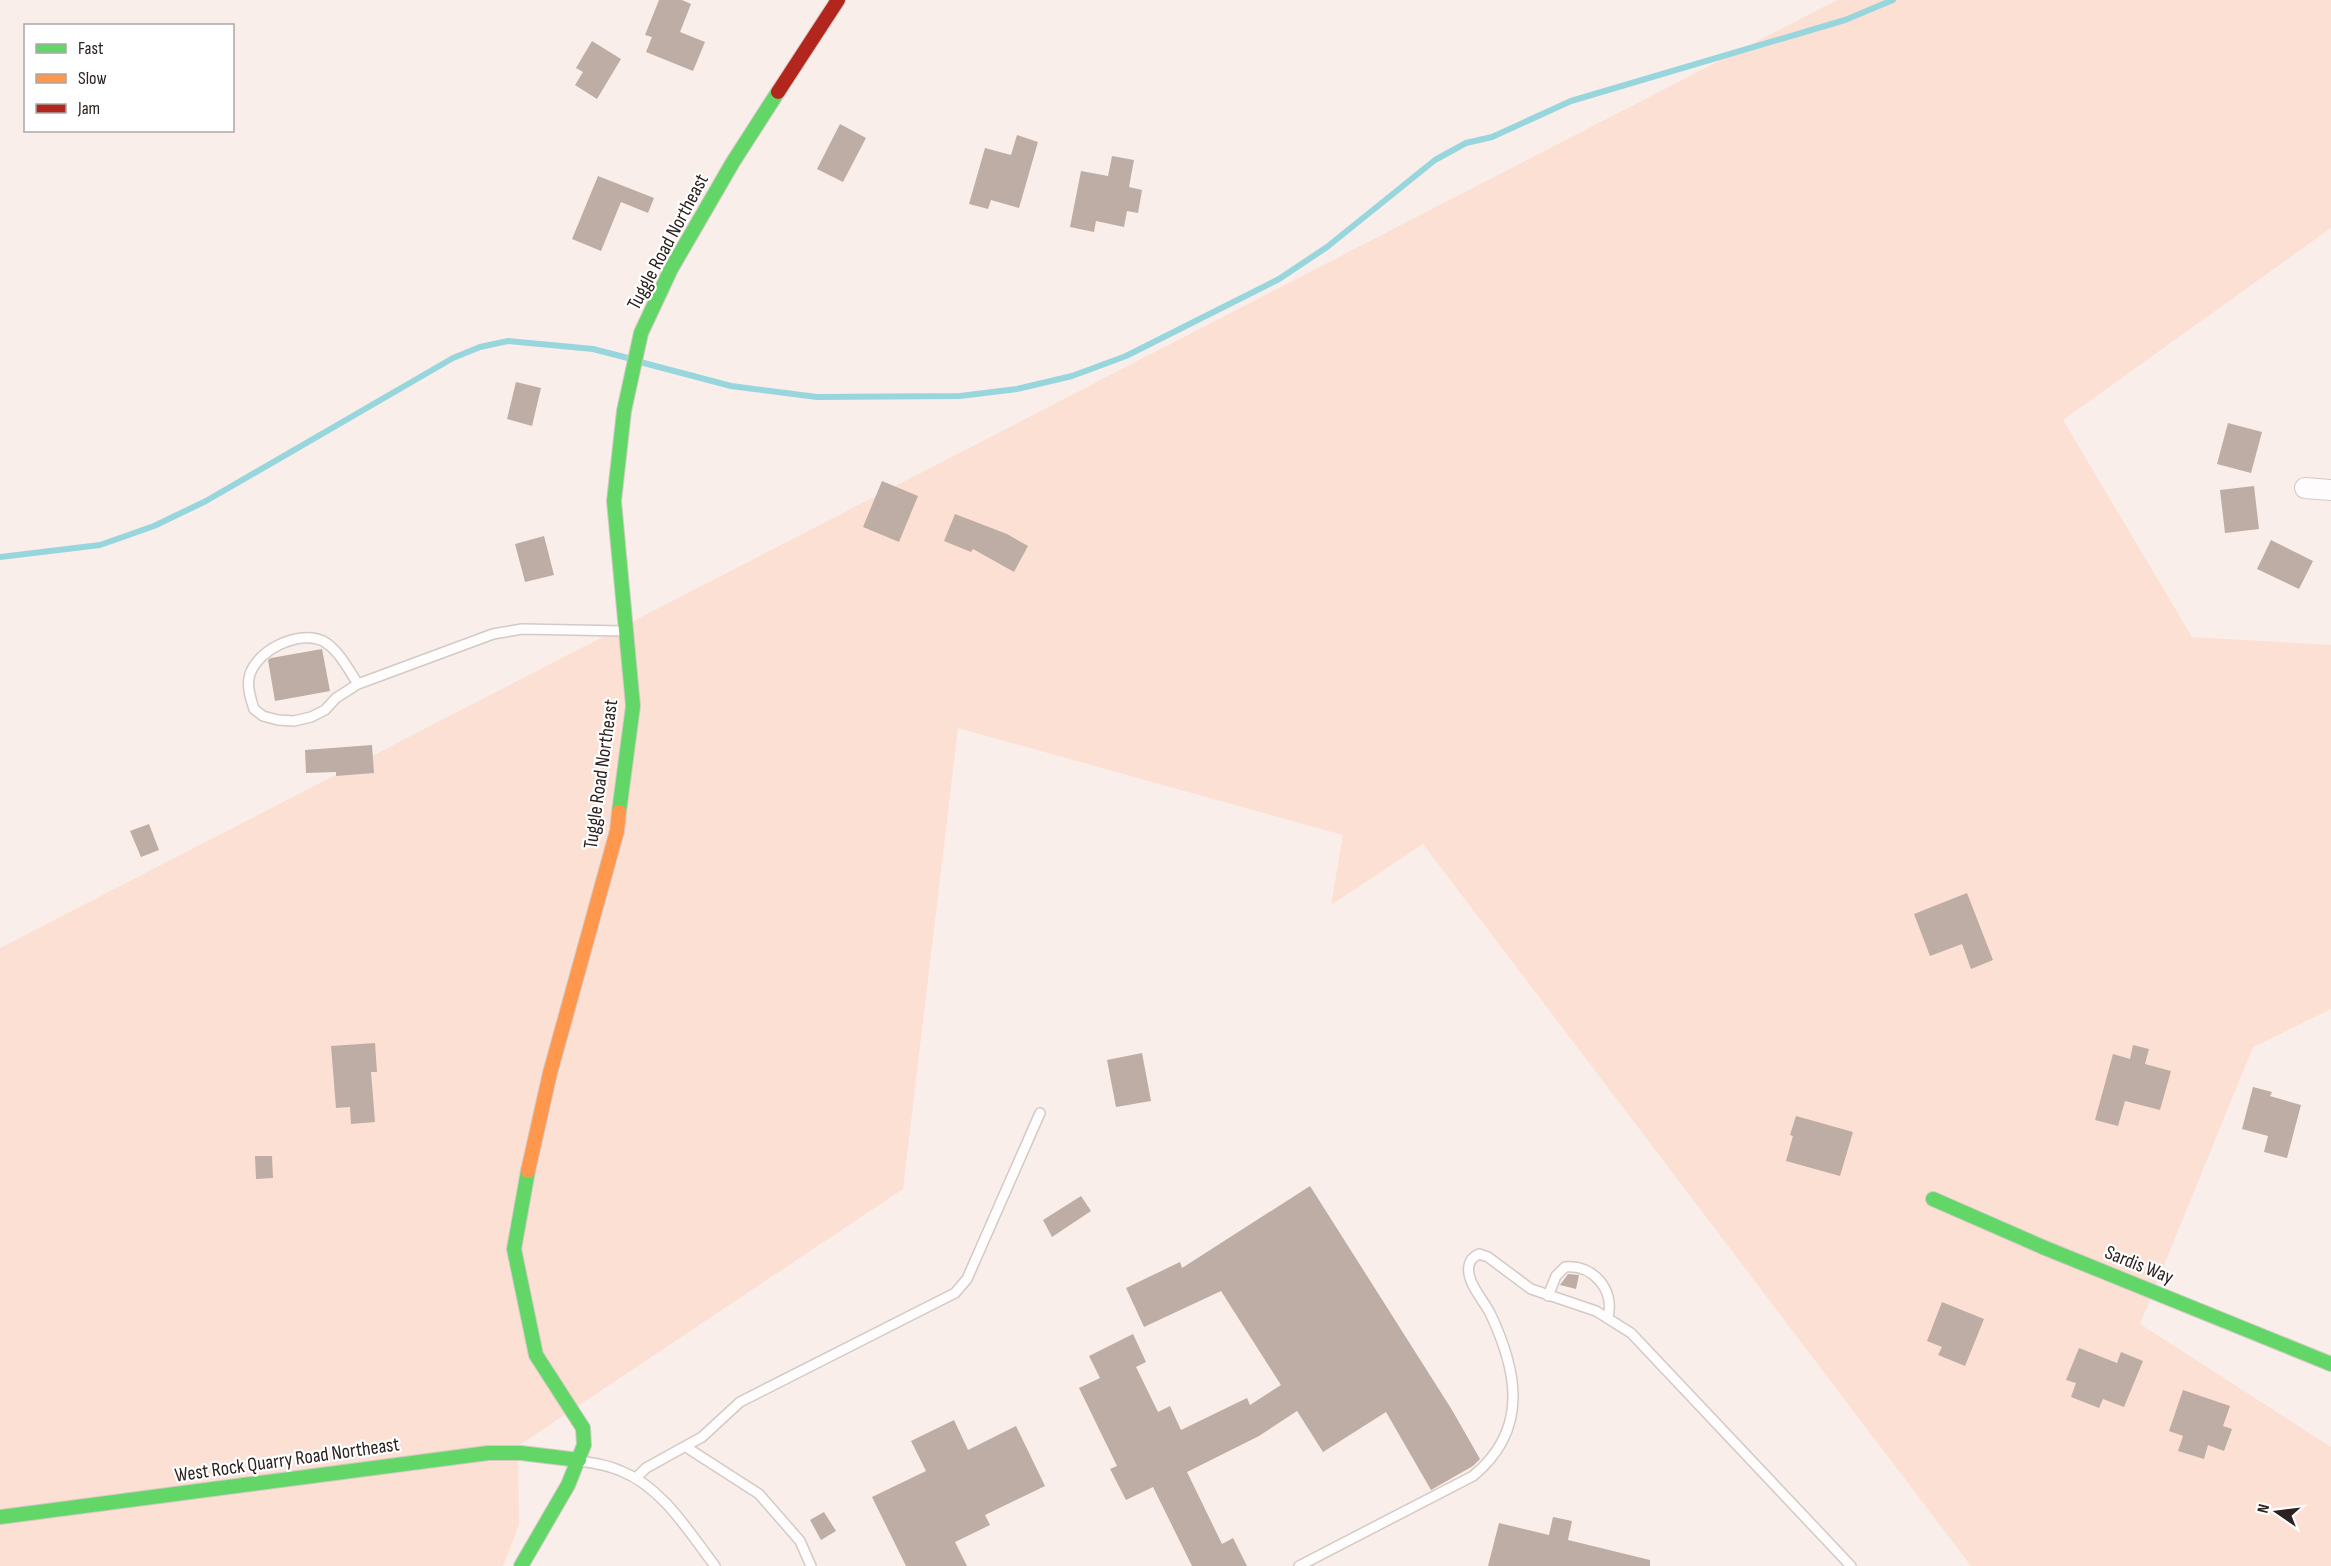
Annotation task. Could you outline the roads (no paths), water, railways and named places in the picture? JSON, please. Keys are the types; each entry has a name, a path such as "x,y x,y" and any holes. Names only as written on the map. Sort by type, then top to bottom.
{"street":[{"name":"Tuggle Road Northeast","path":"520,1566 568,1485 584,1445 583,1428 536,1355 514,1249 532,1150 550,1072 617,831 633,706 614,501 624,411 641,333 671,269 734,162 837,0"},
{"path":"2305,488 2331,490"},
{"name":"Sardis Way","path":"1933,1199 2045,1248 2331,1364"},
{"name":"West Rock Quarry Road Northeast","path":"0,1517 488,1453 521,1453 579,1461"}],"lane":[{"path":"358,684 334,648 311,637 295,639 264,654 253,665 248,679 254,710 263,716 294,721 311,717 325,710 336,699 358,684 493,634 522,629 626,631"},
{"path":"636,1478 646,1468 702,1437 740,1402 955,1293 967,1279 1040,1113"},
{"path":"1299,1566 1473,1476 1492,1457 1507,1434 1513,1401 1509,1365 1496,1327 1471,1281 1468,1268 1472,1258 1479,1254 1488,1257 1526,1285 1548,1296 1608,1317 1631,1333 1666,1367 1851,1566"},
{"path":"1548,1296 1556,1276 1565,1267 1586,1270 1600,1281 1606,1291 1610,1300 1608,1317"},
{"path":"686,1447 759,1494 800,1541 811,1566"},
{"path":"579,1461 621,1470 647,1486 681,1522 715,1566"}],"waterway":[{"path":"640,362 731,386 817,397 960,396 1017,389 1072,376 1126,356 1279,279 1327,247 1435,160 1466,143 1492,137 1571,101 1845,20 1893,0"},
{"path":"0,557 100,545 154,526 206,501 453,358 480,347 508,341 593,349 628,358"}]}
